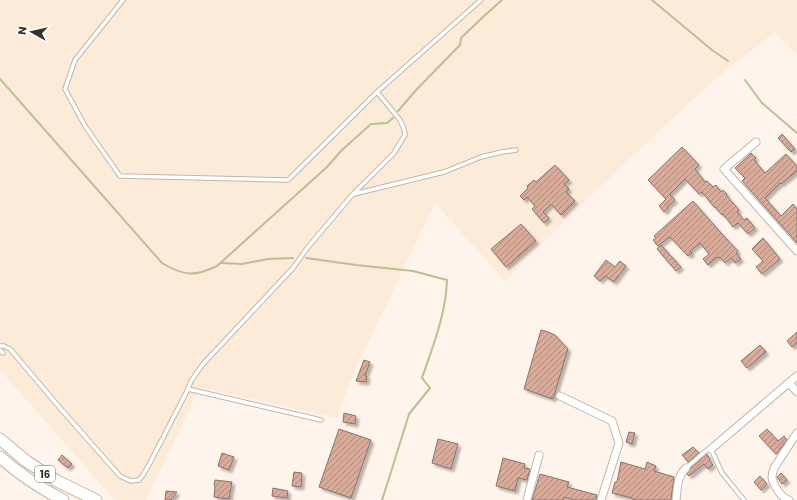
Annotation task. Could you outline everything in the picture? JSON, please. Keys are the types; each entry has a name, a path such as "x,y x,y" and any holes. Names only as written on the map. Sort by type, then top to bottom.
{"main road":[{"name":"16","path":"0,439 26,461 56,481 96,500"},
{"name":"16","path":"0,457 15,470 50,494 63,500"}],"street":[{"path":"756,142 724,170 797,251"},
{"path":"711,449 797,376"},
{"path":"789,383 797,392"},
{"path":"560,396 612,421 619,443 602,500"},
{"path":"789,500 786,500 776,488 772,474 774,468 797,433"},
{"path":"528,500 539,455"},
{"path":"676,500 678,480 681,472 686,468"}],"lane":[{"path":"123,0 75,60 65,88 85,126 120,176 288,180 377,92 480,0"},
{"path":"0,346 10,349 55,403 120,476 130,481 138,480 143,475 191,381 203,364 293,268 308,247 353,194 394,153 405,135 404,129 400,120 377,92"},
{"path":"353,194 444,172 481,157 516,150"},
{"path":"188,389 321,420"},
{"path":"686,468 708,449 711,449 722,473 744,500"}],"shaded area":[{"path":"0,0 797,0 797,55 775,32 715,79 601,186 505,281 435,203 354,372 337,418 200,387 146,500 118,500 113,498 0,370"}],"building":[{"path":"782,134 795,149 791,152 778,138"},
{"path":"682,147 699,165 695,169 705,182 707,181 713,187 716,185 721,192 723,190 739,210 737,212 744,220 747,218 755,228 748,234 738,223 733,227 702,192 699,194 685,179 670,194 675,200 667,207 668,208 664,212 659,206 666,199 648,180"},
{"path":"751,153 756,158 754,160 765,173 786,154 797,166 797,171 781,184 780,183 765,198 781,216 793,204 797,209 797,243 742,181 745,178 735,168"},
{"path":"555,165 569,180 564,184 569,189 566,192 575,201 561,215 551,204 543,212 549,218 544,223 532,209 535,206 527,197 524,200 520,196 528,188 527,186 534,180 536,182"},
{"path":"693,201 738,251 736,253 741,259 735,263 731,258 725,263 720,257 717,257 708,265 703,259 709,254 700,243 690,251 692,253 688,256 670,237 658,246 655,243 653,240 656,238 654,236"},
{"path":"521,224 536,241 506,267 491,249"},
{"path":"763,238 780,259 762,274 756,267 763,261 752,249"},
{"path":"661,245 681,267 676,271 657,249"},
{"path":"606,260 615,267 620,261 626,266 614,282 605,276 600,281 594,276"},
{"path":"541,330 555,335 568,349 553,399 524,389"},
{"path":"797,332 797,342 792,347 787,341"},
{"path":"760,345 766,352 747,368 741,361"},
{"path":"364,360 370,362 365,376 367,376 366,382 356,381"},
{"path":"344,413 356,416 355,424 343,422"},
{"path":"339,429 371,440 351,498 319,487"},
{"path":"767,429 778,441 784,436 787,440 776,454 759,436"},
{"path":"629,432 635,433 632,444 626,442"},
{"path":"438,439 458,444 451,469 432,463"},
{"path":"693,447 699,453 688,462 682,455"},
{"path":"222,453 234,457 229,470 218,466"},
{"path":"707,454 713,465 708,469 704,464 689,476 687,474 691,468"},
{"path":"62,455 72,464 68,468 58,460"},
{"path":"503,458 525,464 524,468 530,469 527,480 518,478 515,491 496,486"},
{"path":"621,462 645,469 647,462 656,466 654,471 674,477 671,500 636,500 612,493 615,482 617,482"},
{"path":"294,472 302,473 301,487 292,486"},
{"path":"781,473 787,480 782,484 777,477"},
{"path":"540,474 569,482 567,487 597,495 596,500 574,500 564,497 563,500 532,500"},
{"path":"760,476 767,484 761,490 754,482"},
{"path":"215,480 232,482 229,499 214,497"},
{"path":"273,488 288,491 287,498 272,496"},
{"path":"166,491 177,492 171,500 165,500"}],"waterway":[{"path":"398,111 417,89 460,45 461,38 502,0"},
{"path":"652,0 712,50 728,61"},
{"path":"0,79 162,263 183,273 189,274 202,272 217,266 327,167 341,151 371,124 387,123 393,118"},
{"path":"745,80 762,103 797,133"},
{"path":"221,263 242,264 268,259 293,258"},
{"path":"306,258 413,271 447,280 442,318 422,378 430,388 409,414 382,500"}]}
